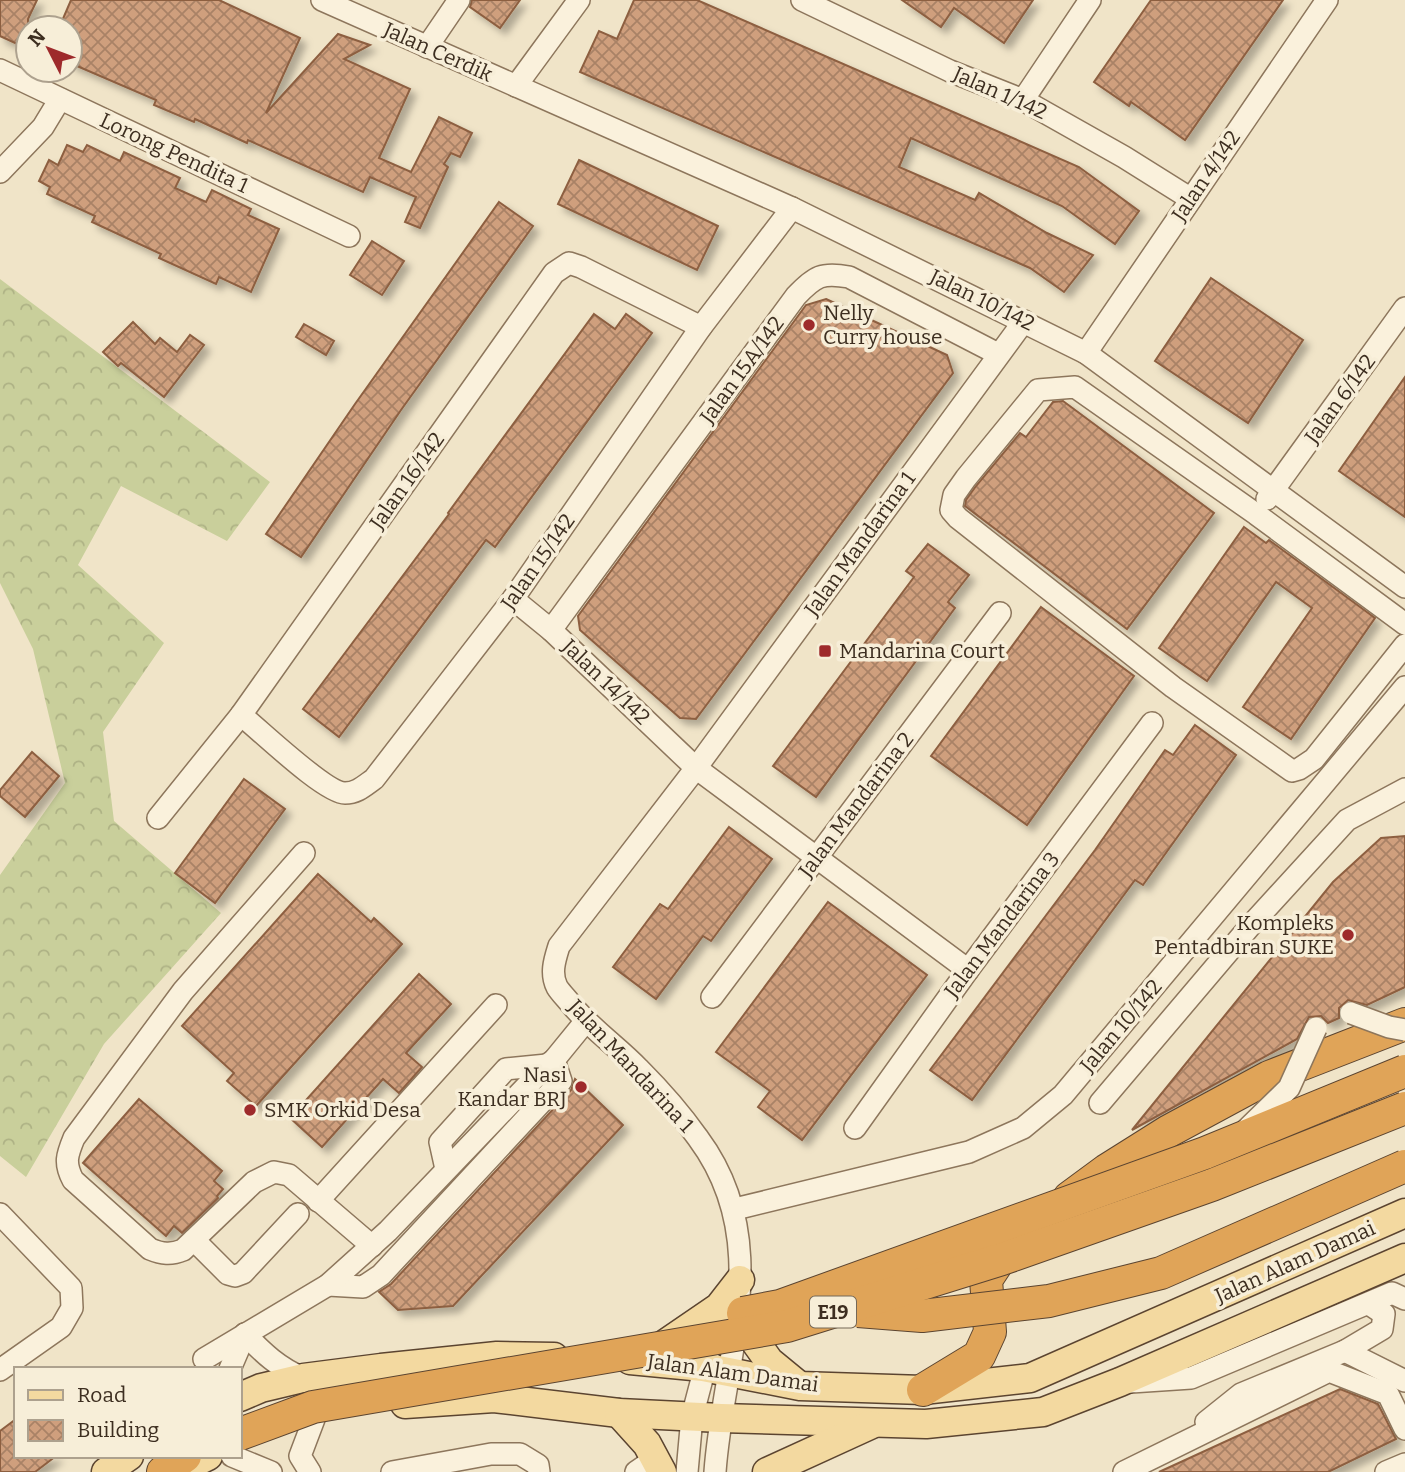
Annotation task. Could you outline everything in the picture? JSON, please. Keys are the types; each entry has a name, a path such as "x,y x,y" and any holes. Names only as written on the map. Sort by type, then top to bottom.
{"highway":[{"path":"923,1390 979,1356 990,1332 986,1280 1010,1245 1039,1219 1107,1170 1169,1131 1269,1077 1405,1024"},
{"name":"E19","path":"242,1425 307,1400 780,1306 1234,1142 1405,1071"},
{"name":"E19","path":"242,1433 313,1407 786,1326 1002,1259 1186,1195 1405,1108"},
{"path":"780,1306 922,1316 1049,1301 1161,1273 1405,1166"},
{"path":"149,1472 169,1458"},
{"path":"163,1472 182,1458"}],"main road":[{"name":"Jalan Alam Damai","path":"242,1396 261,1388 303,1378 497,1356 639,1360 716,1370 800,1386 923,1390 1030,1378 1405,1213"},
{"name":"Jalan Alam Damai","path":"242,1441 269,1430 357,1409 494,1398 619,1413 926,1424 1043,1412 1120,1382 1405,1258"},
{"path":"639,1360 681,1335 719,1307 740,1280"},
{"path":"738,1319 769,1361 800,1386"},
{"path":"619,1413 647,1444 651,1468"},
{"path":"768,1472 876,1422"},
{"path":"106,1472 126,1458"},
{"path":"176,1472 204,1458"}],"street":[{"path":"427,47 459,0"},
{"path":"516,86 579,0"},
{"name":"Jalan 1/142","path":"802,0 836,7 950,71 1023,100 1124,157 1191,199"},
{"path":"1023,100 1090,0"},
{"name":"Jalan 4/142","path":"1086,352 1326,0"},
{"name":"Jalan Cerdik","path":"335,3 516,86"},
{"name":"Lorong Pendita 1","path":"0,70 349,236"},
{"name":"Jalan 10/142","path":"516,86 792,208 1086,352 1405,587"},
{"path":"0,172 43,127 60,99"},
{"name":"Jalan 15/142","path":"241,715 325,785 342,793 357,792 374,779 513,599 701,327 792,208"},
{"name":"Jalan 16/142","path":"158,818 241,715 554,273 569,262 701,327"},
{"name":"Jalan 15A/142","path":"551,630 788,307 812,279 829,273 849,276 998,354"},
{"name":"Jalan 6/142","path":"1256,514 1397,339 1405,308"},
{"name":"Jalan Mandarina 1","path":"716,1370 738,1319 740,1280 734,1209 720,1174 699,1138 639,1069 585,1022 557,986 552,965 559,946 696,768 1024,321"},
{"path":"1405,624 1256,514 1075,387 1038,390 954,495 951,510 958,519 1173,687 1292,771 1314,759 1405,645"},
{"name":"Jalan 14/142","path":"513,599 551,630 696,768"},
{"name":"Jalan Mandarina 2","path":"712,997 1000,612"},
{"name":"Jalan 10/142","path":"734,1209 969,1152 1023,1128 1063,1095 1402,696"},
{"name":"Jalan Mandarina 3","path":"855,1128 968,970 1152,723"},
{"path":"696,768 968,970"},
{"path":"1100,1103 1251,925 1347,820 1405,789"},
{"path":"304,853 183,991 74,1138 66,1158 67,1168 73,1180 150,1249 161,1254 183,1251 254,1182 274,1172 289,1175 372,1246"},
{"path":"1224,903 1251,925"},
{"path":"318,1201 496,1005"},
{"path":"1351,1013 1405,1030"},
{"path":"204,1359 328,1285 372,1246 550,1063 585,1022"},
{"path":"1234,1142 1289,1088 1316,1028"},
{"path":"328,1285 363,1287 381,1275 561,1081 550,1063"},
{"path":"0,1214 71,1288 72,1308 61,1327 0,1370"},
{"path":"194,1240 228,1274 235,1276 243,1273 298,1214"},
{"name":"Jalan Mandarina 1","path":"716,1370 740,1280"},
{"path":"1120,1382 1191,1378 1392,1293 1405,1299"},
{"path":"1177,1445 1241,1394 1345,1351 1382,1329 1384,1314 1369,1304"},
{"path":"231,1367 245,1334"},
{"path":"245,1334 285,1371 303,1378"},
{"path":"1345,1351 1405,1381"},
{"path":"687,1472 692,1417 716,1370"},
{"path":"715,1472 720,1418 716,1370"},
{"path":"1124,1472 1329,1370 1388,1394 1405,1429"},
{"path":"310,1472 300,1456 314,1419"},
{"path":"392,1472 491,1454 520,1454 538,1465 539,1472"},
{"path":"237,1458 271,1472"},
{"path":"1386,1472 1405,1464"}],"green space":[{"path":"0,279 270,482 227,541 121,486 78,565 164,643 103,732 114,821 221,913 104,1044 26,1177 0,1156 0,875 65,783 33,649 0,583"}],"building":[{"path":"0,0 37,0 30,14 14,14 14,42 0,36"},
{"path":"71,0 219,0 300,38 266,113 338,34 370,45 344,59 410,89 379,158 411,172 439,117 472,133 460,157 451,153 444,164 448,167 420,228 405,222 416,197 370,177 363,192 248,140 247,143 195,119 194,122 154,105 156,100 84,69 84,14 65,14"},
{"path":"472,0 520,0 500,28 470,7"},
{"path":"634,0 697,0 1079,167 1139,211 1115,244 1062,206 911,138 899,167 975,200 979,193 1047,233 1093,255 1064,292 1030,268 580,72 599,31 617,39"},
{"path":"902,0 1033,0 1004,43 954,8 941,27"},
{"path":"1151,0 1283,0 1185,140 1131,102 1129,106 1094,82"},
{"path":"67,145 83,152 87,145 120,161 124,152 180,178 175,188 206,202 212,190 251,209 248,215 279,229 251,292 219,277 216,284 159,258 161,254 92,222 95,216 47,194 50,187 39,181 49,160 58,165"},
{"path":"579,160 718,226 697,270 558,204"},
{"path":"499,202 533,226 401,410 301,557 266,534"},
{"path":"372,241 404,261 382,295 350,275"},
{"path":"1211,278 1303,340 1248,423 1155,361"},
{"path":"826,299 947,355 953,373 696,719 680,718 580,630 578,616 806,305"},
{"path":"594,314 615,329 626,314 652,333 495,547 486,540 339,737 303,709"},
{"path":"133,322 155,344 160,338 177,352 190,335 204,345 164,397 121,363 118,366 103,352"},
{"path":"304,324 334,341 326,355 296,337"},
{"path":"1405,377 1405,517 1339,471"},
{"path":"1063,401 1214,513 1127,629 965,506 976,486 1020,433 1026,437 1053,402"},
{"path":"1244,527 1266,543 1269,540 1375,618 1291,739 1243,707 1312,608 1276,582 1207,681 1159,648"},
{"path":"928,544 969,575 948,602 955,608 816,797 773,766 914,577 906,571"},
{"path":"1041,607 1134,676 1027,825 931,756"},
{"path":"1195,725 1236,755 1143,885 1135,880 972,1100 930,1070 1095,850 1165,750 1173,755"},
{"path":"32,752 59,776 25,817 0,796 0,790"},
{"path":"244,779 285,809 215,903 175,873"},
{"path":"729,827 772,859 711,941 703,936 656,999 613,967 660,904 668,909"},
{"name":"Kompleks Pentadbiran SUKE","path":"1405,836 1405,987 1367,1005 1348,1000 1339,1008 1339,1018 1328,1023 1321,1016 1309,1017 1297,1039 1132,1130 1333,882 1381,838"},
{"path":"318,874 371,922 374,918 402,944 256,1106 227,1081 234,1073 182,1026"},
{"path":"828,902 927,975 802,1140 758,1107 770,1091 716,1052"},
{"path":"419,974 451,1004 406,1053 422,1067 399,1093 383,1079 322,1147 290,1118"},
{"path":"575,1079 623,1125 453,1306 398,1310 379,1292 391,1284 571,1090"},
{"path":"139,1099 222,1171 214,1181 223,1189 218,1198 182,1233 174,1226 166,1236 83,1163"},
{"path":"1340,1389 1378,1404 1396,1439 1328,1472 1159,1472"},
{"path":"14,1420 14,1458 53,1458 35,1472 0,1472 0,1431"}],"place":[{"name":"Nelly Curry house","path":"809,325"},
{"name":"Mandarina Court","path":"825,651"},
{"name":"Kompleks Pentadbiran SUKE","path":"1348,935"},
{"name":"Nasi Kandar BRJ","path":"581,1087"},
{"name":"SMK Orkid Desa","path":"250,1110"}]}
